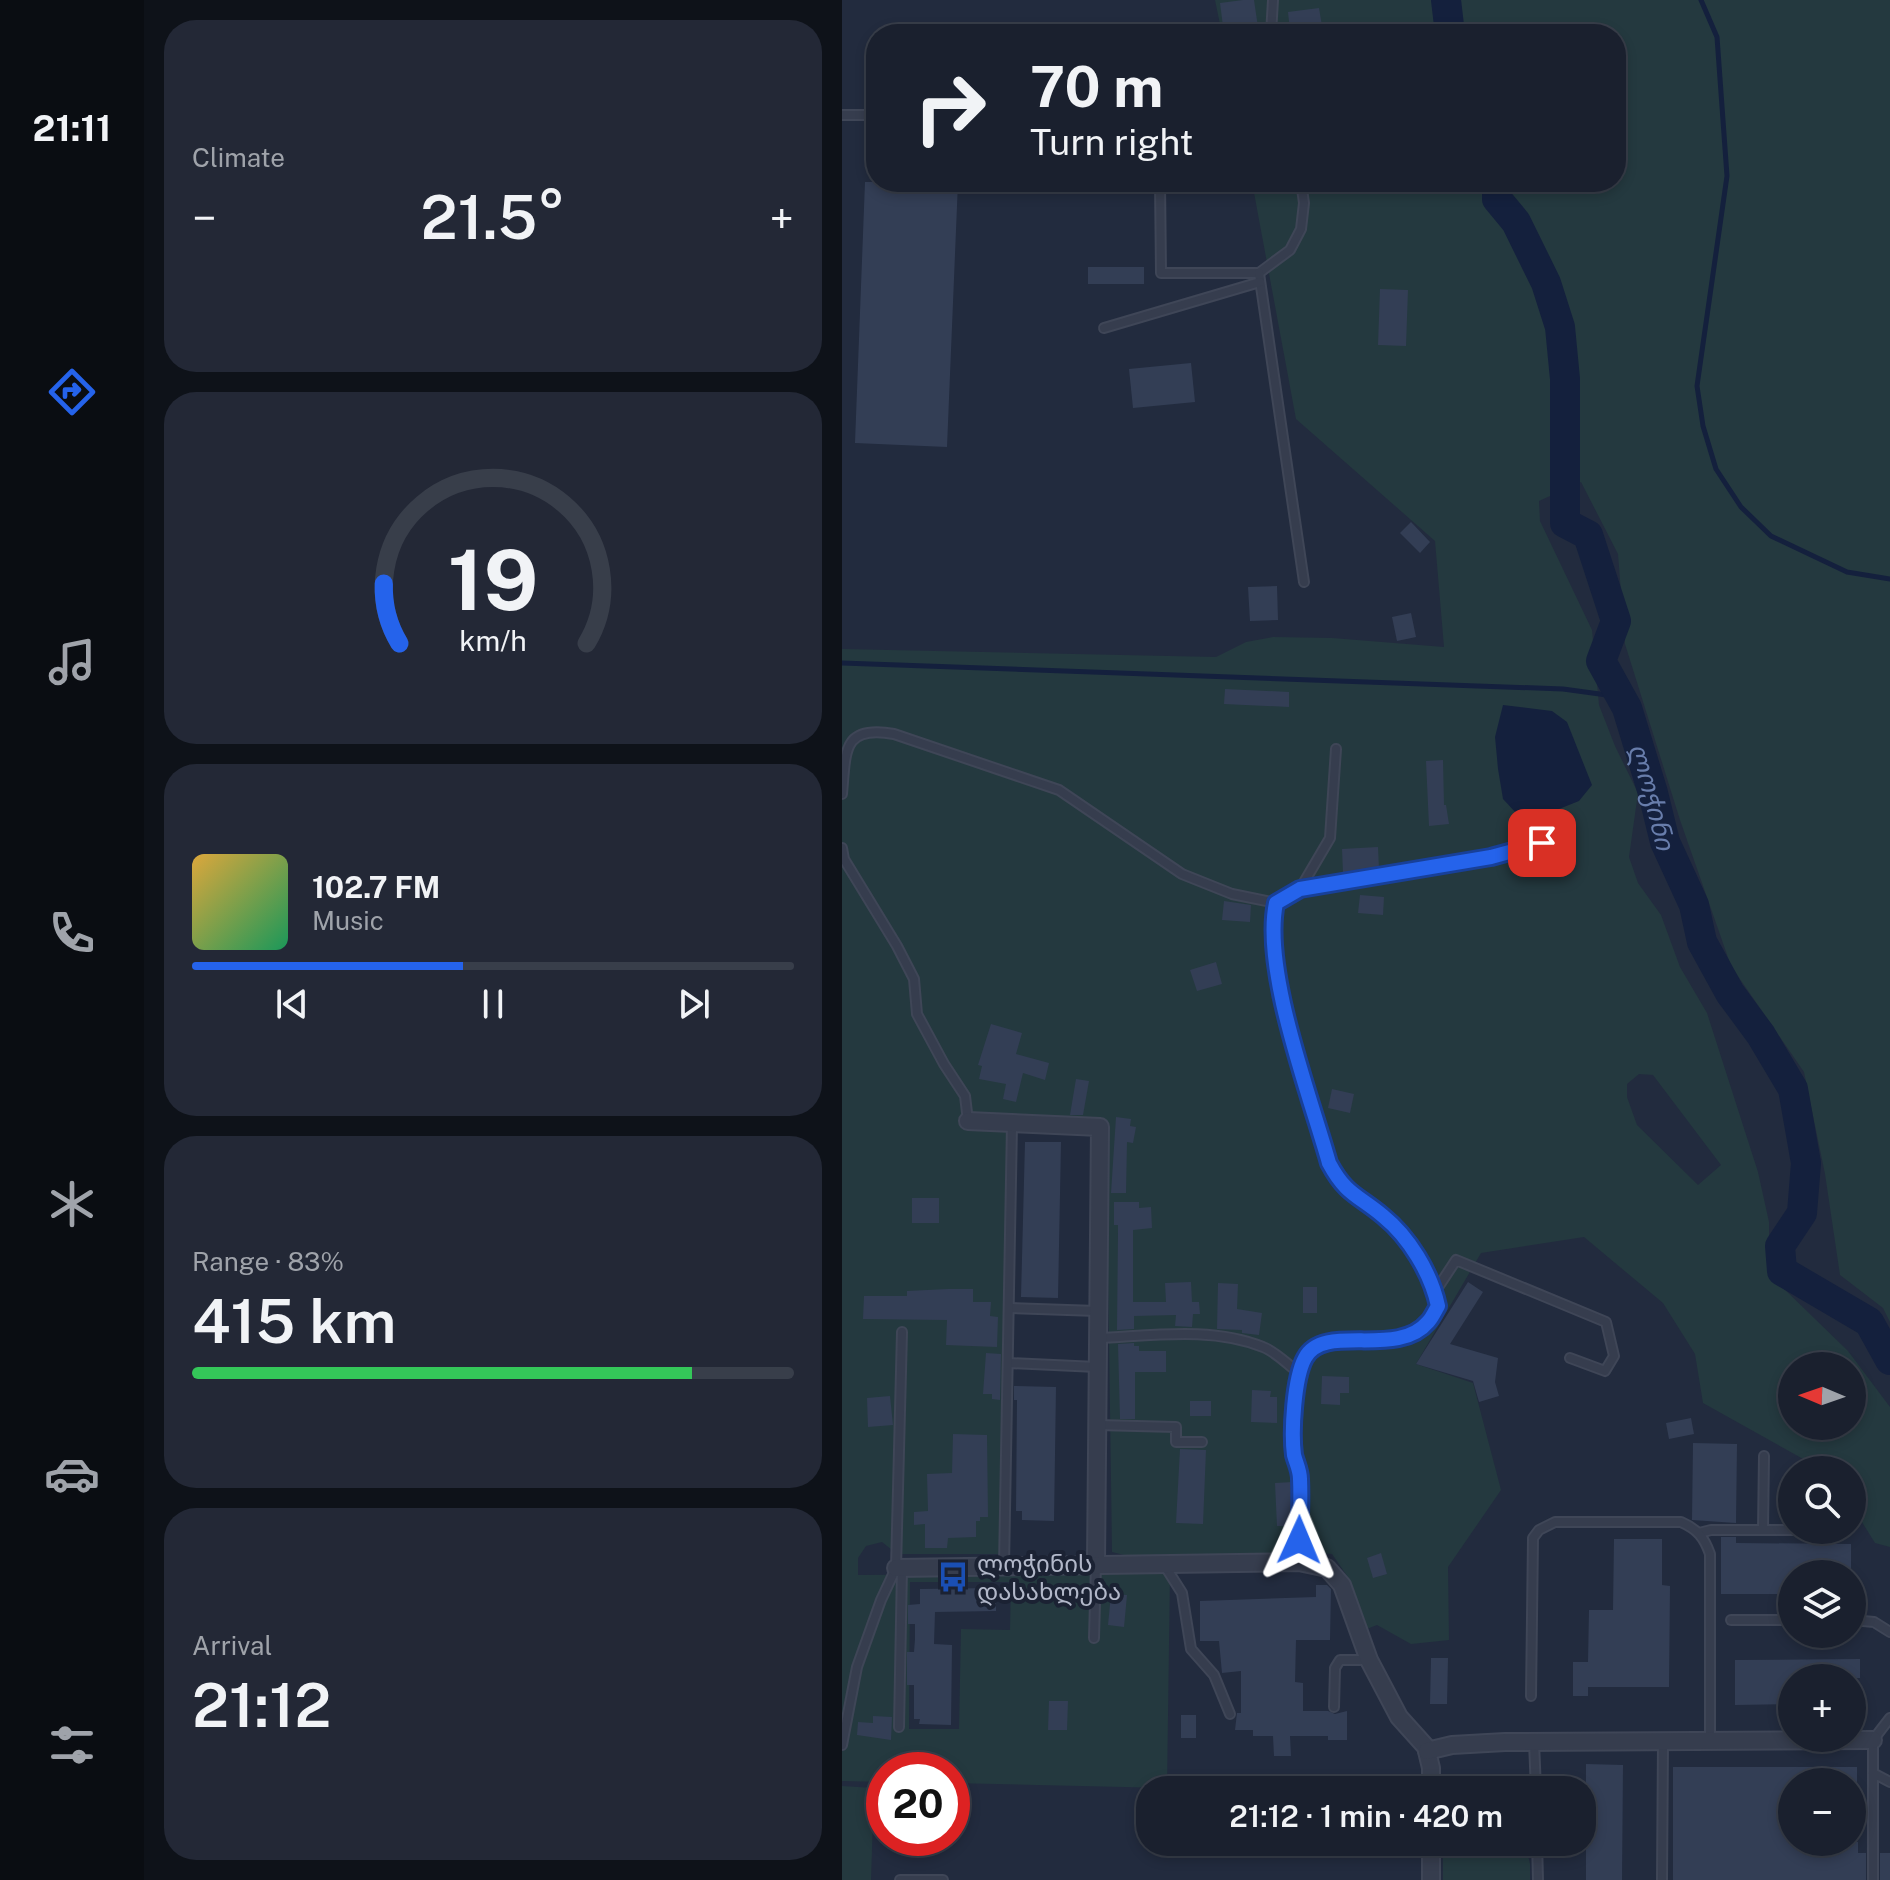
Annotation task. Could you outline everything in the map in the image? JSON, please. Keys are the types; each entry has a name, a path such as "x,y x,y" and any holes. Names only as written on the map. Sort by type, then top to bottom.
{"street":[{"path":"968,1121 1100,1127 1096,1563"},
{"path":"899,1568 1299,1562 1327,1568 1342,1585 1369,1660 1399,1717 1426,1747 1431,1776"},
{"path":"1427,1751 1452,1745 1534,1742 1873,1740"},
{"path":"1431,1856 1431,1880"}],"lane":[{"path":"1272,24 1273,0"},
{"path":"842,115 866,115"},
{"path":"1160,192 1161,273 1260,278"},
{"path":"1104,328 1260,278 1290,250 1301,229 1302,192"},
{"path":"1260,278 1304,582"},
{"path":"842,794 846,752 857,735 870,730 894,734 1059,790 1182,874 1232,894 1276,903 1300,889 1491,857 1567,836"},
{"path":"1300,889 1330,838 1336,749"},
{"path":"842,848 844,859 914,979 917,1014 965,1096 968,1121"},
{"path":"1276,903 1272,922 1281,993 1329,1163 1339,1181 1359,1201 1381,1214 1404,1235 1435,1292 1438,1306 1428,1324 1410,1335 1387,1341 1322,1342 1307,1354 1298,1372 1294,1436 1294,1455 1300,1475 1299,1562"},
{"path":"1004,1566 1012,1124"},
{"path":"1435,1292 1456,1260 1606,1322 1614,1356 1605,1371 1570,1358"},
{"path":"1009,1308 1097,1311"},
{"path":"899,1727 902,1332"},
{"path":"1097,1338 1196,1334 1239,1340 1266,1347 1298,1372"},
{"path":"1008,1363 1097,1367"},
{"path":"1096,1425 1176,1427 1176,1442 1202,1442"},
{"path":"1763,1530 1764,1456"},
{"path":"1531,1696 1533,1538 1539,1530 1555,1522 1681,1522 1699,1533 1710,1554 1710,1741"},
{"path":"1699,1533 1711,1530 1778,1530"},
{"path":"1094,1638 1096,1563"},
{"path":"1163,1563 1182,1593 1191,1649 1214,1675 1230,1714"},
{"path":"842,1745 857,1667 881,1600 899,1568"},
{"path":"1731,1620 1778,1620"},
{"path":"1866,1621 1874,1622 1890,1632"},
{"path":"1334,1707 1335,1668 1340,1660 1369,1660"},
{"path":"1873,1880 1873,1740 1890,1718"},
{"path":"1662,1880 1663,1741"},
{"path":"1534,1742 1535,1776"},
{"path":"1873,1773 1890,1782"},
{"path":"1537,1856 1538,1880"},
{"path":"900,1880 943,1880"}],"green space":[{"path":"1215,0 1890,0 1890,1322 1883,1308 1840,1275 1825,1174 1804,1072 1731,966 1680,820 1625,644 1618,554 1581,482 1539,501 1540,521 1592,630 1599,705 1638,793 1629,857 1638,883 1661,915 1680,967 1707,1013 1758,1172 1769,1222 1769,1260 1776,1281 1849,1352 1778,1352 1778,1440 1866,1440 1866,1375 1890,1407 1890,1547 1875,1543 1866,1529 1866,1456 1798,1456 1703,1403 1695,1354 1663,1303 1584,1237 1481,1253 1416,1364 1473,1383 1501,1490 1448,1567 1449,1640 1411,1644 1377,1625 1367,1629 1350,1580 1332,1554 1306,1552 1140,1559 1112,1552 1106,1123 1007,1113 1003,1554 897,1554 882,1542 866,1546 858,1558 858,1575 1170,1573 1167,1776 1136,1776 1136,1787 970,1783 970,1752 866,1752 866,1782 842,1781 842,649 1216,657 1246,642 1273,637 1332,638 1444,647 1435,541 1296,419 1254,192 1626,192 1626,24 1220,24","holes":["1639,1074 1653,1075 1721,1165 1698,1185 1637,1125 1627,1097 1627,1084","910,1582 1011,1582 1010,1630 961,1629 959,1729 909,1729"]},
{"path":"842,1786 866,1788 866,1856 872,1856 871,1880 842,1880"},
{"path":"1443,1856 1528,1856 1530,1880 1443,1880"}],"water":[{"path":"1503,705 1552,711 1567,722 1592,785 1579,801 1554,811 1517,814 1503,799 1495,737"}],"building":[{"path":"1254,0 1258,24 1223,24 1220,3"},
{"path":"1319,8 1322,24 1289,24 1288,12"},
{"path":"865,182 866,192 958,192 947,447 855,443"},
{"path":"1088,267 1144,267 1144,284 1088,284"},
{"path":"1380,289 1408,290 1406,346 1378,345"},
{"path":"1191,363 1195,402 1133,408 1129,369"},
{"path":"1411,522 1430,542 1420,553 1400,533"},
{"path":"1277,586 1278,620 1250,621 1248,587"},
{"path":"1411,613 1416,637 1397,641 1392,617"},
{"path":"1225,689 1289,692 1289,707 1224,704"},
{"path":"1443,760 1444,805 1449,824 1429,826 1426,761"},
{"path":"1378,847 1379,869 1343,873 1342,849"},
{"path":"1360,895 1384,897 1383,915 1358,913"},
{"path":"1224,901 1251,905 1250,922 1222,920"},
{"path":"1216,962 1222,984 1197,991 1190,970"},
{"path":"991,1024 1022,1033 1016,1054 1049,1063 1045,1080 1023,1073 1016,1102 1003,1099 1006,1084 979,1079 982,1066 978,1065"},
{"path":"1076,1079 1089,1081 1083,1115 1070,1115"},
{"path":"1332,1089 1354,1094 1350,1113 1328,1108"},
{"path":"1116,1117 1131,1119 1130,1126 1136,1127 1133,1143 1127,1142 1126,1193 1111,1193"},
{"path":"1025,1142 1061,1142 1058,1298 1021,1297"},
{"path":"912,1198 939,1198 939,1223 912,1223"},
{"path":"1114,1202 1139,1202 1139,1208 1151,1207 1152,1228 1133,1230 1133,1302 1166,1302 1165,1283 1191,1282 1192,1302 1199,1302 1200,1314 1193,1314 1192,1327 1175,1326 1176,1315 1134,1316 1134,1329 1117,1330 1118,1225 1114,1225"},
{"path":"1468,1282 1483,1292 1450,1344 1498,1358 1495,1382 1499,1396 1479,1402 1473,1381 1416,1364"},
{"path":"1218,1283 1238,1284 1237,1309 1262,1313 1259,1335 1242,1333 1242,1330 1217,1329"},
{"path":"1303,1287 1317,1287 1317,1313 1303,1313"},
{"path":"973,1289 973,1302 991,1302 990,1316 998,1317 997,1347 946,1345 947,1320 863,1319 864,1296 907,1296 907,1291"},
{"path":"1134,1343 1134,1346 1139,1346 1139,1351 1166,1351 1166,1372 1135,1372 1135,1419 1120,1419 1118,1344"},
{"path":"986,1353 1001,1354 1000,1400 992,1399 992,1394 983,1394"},
{"path":"1322,1376 1349,1377 1349,1393 1340,1393 1340,1405 1321,1404"},
{"path":"1014,1386 1056,1387 1054,1521 1022,1520 1022,1511 1016,1511 1017,1400 1014,1400"},
{"path":"1252,1390 1271,1391 1270,1397 1277,1397 1277,1423 1251,1422"},
{"path":"890,1396 893,1425 868,1427 867,1398"},
{"path":"1190,1401 1211,1401 1211,1416 1190,1416"},
{"path":"1691,1418 1694,1434 1669,1439 1666,1423"},
{"path":"953,1434 987,1435 988,1517 980,1517 980,1521 976,1521 976,1537 948,1538 947,1548 925,1548 925,1524 914,1525 914,1512 928,1511 927,1474 952,1473"},
{"path":"1693,1443 1737,1444 1736,1523 1692,1520"},
{"path":"1180,1449 1206,1450 1203,1524 1176,1523"},
{"path":"1293,1482 1292,1526 1277,1526 1275,1483"},
{"path":"1721,1537 1736,1537 1736,1543 1851,1544 1851,1560 1778,1560 1778,1594 1721,1594"},
{"path":"1614,1539 1662,1539 1662,1585 1670,1586 1669,1687 1588,1687 1588,1696 1573,1696 1573,1662 1588,1662 1589,1610 1613,1610"},
{"path":"1381,1553 1387,1574 1373,1578 1367,1558"},
{"path":"1316,1585 1327,1585 1331,1589 1330,1640 1296,1640 1295,1682 1303,1683 1303,1711 1335,1714 1347,1711 1347,1740 1328,1740 1328,1736 1290,1736 1291,1756 1274,1756 1273,1736 1253,1736 1253,1730 1235,1730 1237,1713 1241,1713 1241,1671 1222,1673 1219,1641 1200,1641 1200,1601 1316,1597"},
{"path":"996,1588 996,1611 935,1612 934,1644 952,1645 951,1725 919,1724 920,1719 914,1719 914,1685 907,1685 907,1652 914,1652 915,1639 915,1624 908,1624 908,1605 920,1604 920,1589"},
{"path":"1111,1594 1127,1595 1124,1627 1108,1625"},
{"path":"1431,1658 1448,1658 1447,1704 1430,1704"},
{"path":"1860,1659 1860,1664 1778,1664 1778,1704 1735,1705 1735,1660"},
{"path":"1049,1701 1068,1701 1067,1730 1048,1730"},
{"path":"1181,1715 1196,1715 1196,1738 1181,1738"},
{"path":"873,1716 892,1717 891,1740 857,1735 858,1722 873,1723"},
{"path":"1586,1764 1623,1765 1622,1880 1586,1880 1586,1856 1596,1856 1596,1776 1586,1776"},
{"path":"1673,1767 1857,1767 1778,1768 1778,1856 1866,1856 1866,1880 1673,1880"},
{"path":"1880,1853 1890,1853 1890,1880 1880,1880"}],"waterway":[{"name":"ლოჭინი","path":"1446,0 1449,24"},
{"path":"1701,0 1717,37 1727,176 1697,386 1703,426 1716,469 1741,507 1771,536 1847,572 1890,579"},
{"name":"ლოჭინი","path":"1497,192 1497,199 1516,222 1546,283 1560,327 1565,379 1565,523 1588,535 1616,621 1601,661 1627,708 1665,842 1694,905 1702,942 1730,993 1761,1035 1793,1089 1806,1163 1802,1213 1780,1246 1782,1271 1869,1322 1890,1360"},
{"path":"842,663 1563,689 1607,695 1627,708"}],"place":[{"name":"ლოჭინის დასახლება","path":"953,1577"}],"route":[{"path":"1299,1540 1300,1475 1294,1455 1294,1436 1298,1372 1307,1354 1322,1342 1387,1341 1410,1335 1428,1324 1438,1306 1434,1289 1404,1235 1381,1214 1359,1201 1339,1181 1329,1163 1281,993 1272,922 1276,903 1300,889 1491,857 1542,843"}]}
